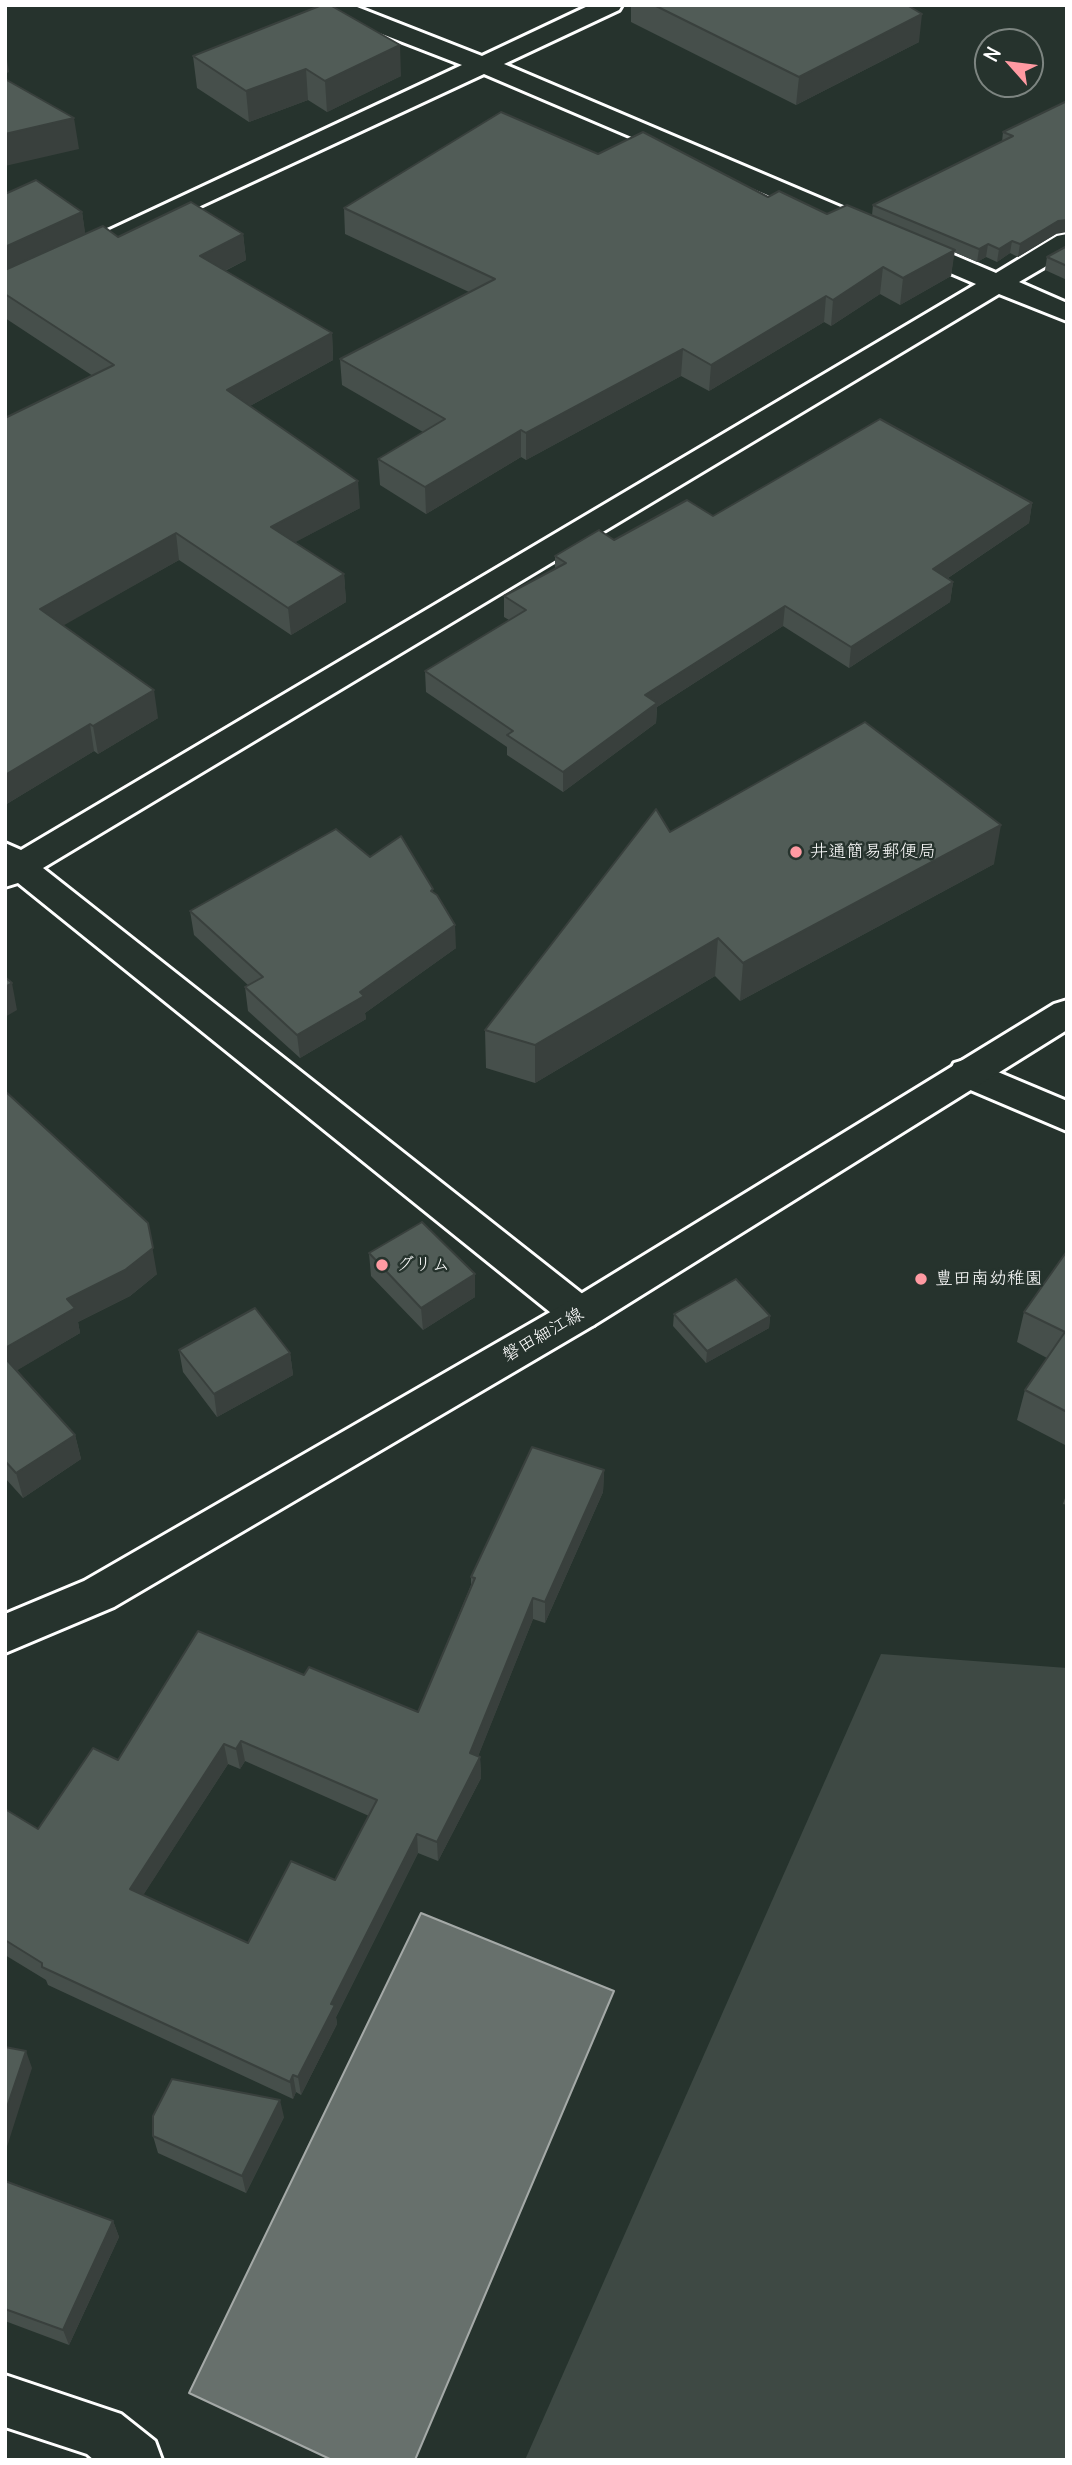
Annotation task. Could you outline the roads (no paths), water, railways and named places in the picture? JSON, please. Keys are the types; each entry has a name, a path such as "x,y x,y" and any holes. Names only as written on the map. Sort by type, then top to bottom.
{"street":[{"path":"329,5 482,64 1067,313"},
{"path":"5,289 610,5"},
{"path":"580,1314 10,866 1067,242"},
{"name":"磐田細江線","path":"5,1634 99,1594 580,1314 1067,1013"},
{"path":"967,1073 1067,1117"},
{"path":"5,1657 99,1594"},
{"path":"5,2401 102,2432 136,2460"}],"place":[{"name":"井通簡易郵便局","path":"796,852"},
{"name":"グリム","path":"382,1265"},
{"name":"豊田南幼稚園","path":"921,1279"}]}
